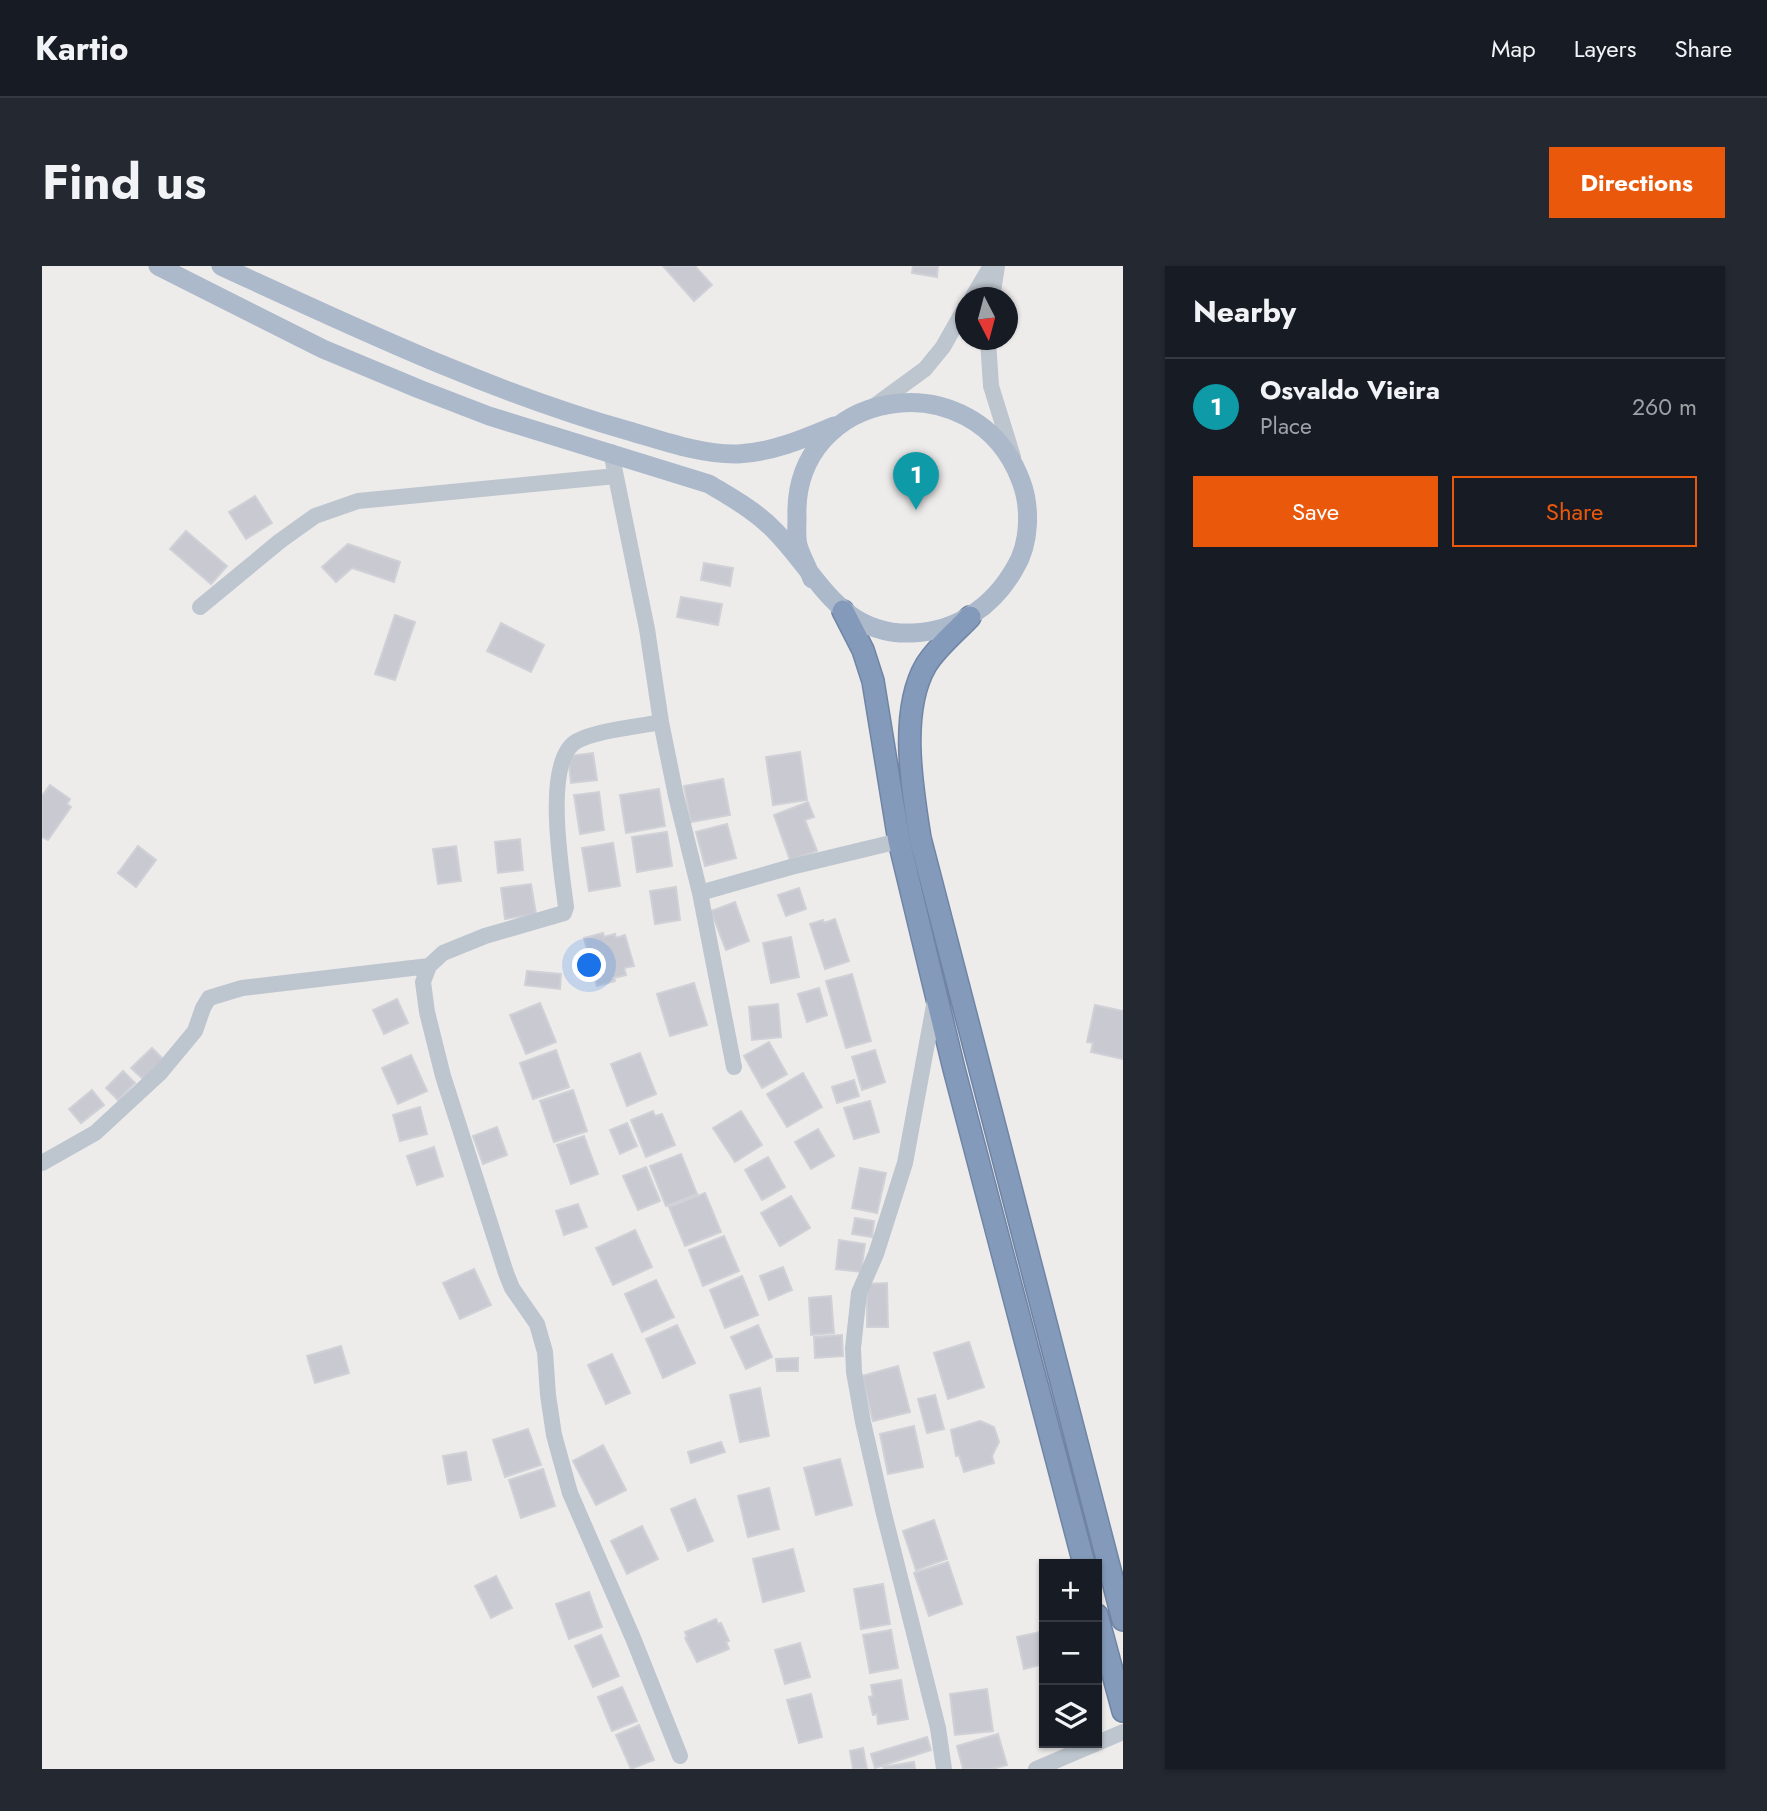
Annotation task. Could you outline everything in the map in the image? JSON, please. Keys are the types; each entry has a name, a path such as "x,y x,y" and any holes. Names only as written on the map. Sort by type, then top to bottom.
{"highway":[{"path":"843,611 863,650 873,681 900,841 936,994 1083,1559"},
{"path":"970,617 927,663 917,685 911,707 916,812 920,838 1123,1620"},
{"path":"1099,1622 1123,1711"}],"main road":[{"path":"158,266 323,349 407,384 489,416 709,484 739,502 774,530 812,579 843,611 885,631 935,631 970,617 985,607 1006,584 1018,565 1026,537 1028,514 1025,490 1014,463 992,433 975,419 938,404 912,401 870,408 794,443 768,451 736,454 662,440 597,422 472,377 380,339 221,266"},
{"path":"812,579 798,544 796,498 800,478 824,440 848,419"}],"street":[{"path":"979,287 991,266"},
{"path":"994,287 997,266"},
{"path":"870,408 925,369 943,348 955,327"},
{"path":"989,350 991,386 1014,463"},
{"path":"611,452 647,629 661,722 700,893 734,1067"},
{"path":"200,607 279,541 315,516 358,501 616,476"},
{"path":"661,722 586,737 568,748 560,768 556,809 566,907 564,913 485,936 443,953 429,966 423,982 427,1012 443,1076 506,1273 512,1288 537,1324 545,1352 554,1435 570,1493 633,1638 680,1756"},
{"path":"700,893 791,867 900,841"},
{"path":"42,1163 95,1133 161,1072 195,1031 209,998 242,988 429,966"},
{"path":"936,994 905,1163 876,1254 859,1293 853,1372 883,1510 938,1728 944,1769"},
{"path":"1036,1769 1123,1732"}],"building":[{"path":"663,266 695,266 712,285 694,301"},
{"path":"913,266 938,266 937,277 912,273"},
{"path":"255,496 272,523 246,539 229,512"},
{"path":"186,531 227,566 211,584 170,549"},
{"path":"348,544 400,562 394,582 352,568 336,582 322,567"},
{"path":"704,563 733,568 730,586 701,580"},
{"path":"681,597 722,604 718,625 677,617"},
{"path":"395,615 415,622 395,680 375,674"},
{"path":"501,623 544,645 531,672 487,651"},
{"path":"800,752 807,800 773,805 766,757"},
{"path":"593,753 597,780 571,783 568,756"},
{"path":"723,779 730,815 691,822 684,786"},
{"path":"50,785 70,799 67,804 71,807 48,840 42,837 42,796"},
{"path":"659,789 665,826 626,833 620,795"},
{"path":"599,792 604,830 580,834 574,795"},
{"path":"808,802 814,817 805,820 817,851 790,860 774,815"},
{"path":"727,824 736,858 705,866 696,832"},
{"path":"667,832 672,866 637,872 632,837"},
{"path":"520,839 523,870 498,873 495,842"},
{"path":"613,843 620,886 589,891 582,848"},
{"path":"138,846 156,860 136,887 118,873"},
{"path":"456,846 461,881 438,884 433,849"},
{"path":"531,884 536,914 505,919 501,888"},
{"path":"676,887 680,920 655,924 650,891"},
{"path":"799,888 806,909 786,916 778,895"},
{"path":"735,902 749,941 726,950 711,911"},
{"path":"835,919 849,961 825,969 810,924"},
{"path":"603,933 604,937 615,934 616,938 625,935 634,966 624,968 626,975 614,978 615,981 597,986 584,938"},
{"path":"791,937 799,977 771,983 763,943"},
{"path":"527,971 561,974 560,989 525,985"},
{"path":"852,974 871,1041 846,1048 826,981"},
{"path":"694,983 707,1025 670,1036 657,994"},
{"path":"819,988 827,1015 807,1022 798,994"},
{"path":"397,999 408,1023 384,1034 373,1010"},
{"path":"540,1003 556,1042 526,1054 510,1015"},
{"path":"778,1004 781,1037 752,1040 749,1007"},
{"path":"1095,1005 1123,1011 1123,1059 1091,1052 1093,1043 1087,1042"},
{"path":"769,1042 787,1074 762,1088 744,1056"},
{"path":"152,1048 164,1060 144,1080 131,1068"},
{"path":"556,1050 569,1087 533,1099 520,1063"},
{"path":"875,1050 885,1082 862,1090 852,1057"},
{"path":"640,1053 656,1094 627,1106 611,1064"},
{"path":"411,1055 427,1091 398,1104 382,1068"},
{"path":"123,1071 135,1083 118,1100 106,1088"},
{"path":"803,1073 822,1107 787,1127 767,1094"},
{"path":"854,1080 859,1096 837,1103 832,1087"},
{"path":"92,1090 104,1105 81,1123 69,1109"},
{"path":"573,1090 587,1131 554,1142 540,1101"},
{"path":"870,1101 879,1132 854,1139 844,1108"},
{"path":"420,1107 427,1134 400,1141 393,1115"},
{"path":"653,1111 655,1116 662,1114 675,1145 646,1157 631,1120"},
{"path":"741,1111 762,1145 735,1162 713,1128"},
{"path":"627,1123 637,1146 620,1154 610,1130"},
{"path":"497,1127 507,1155 483,1164 473,1136"},
{"path":"818,1129 834,1156 811,1169 795,1142"},
{"path":"584,1136 598,1174 571,1184 557,1145"},
{"path":"434,1147 443,1176 417,1185 407,1156"},
{"path":"681,1154 697,1194 666,1206 650,1166"},
{"path":"768,1157 785,1187 762,1200 745,1170"},
{"path":"646,1167 660,1201 638,1210 623,1176"},
{"path":"860,1168 886,1173 877,1213 852,1208"},
{"path":"705,1193 721,1232 685,1246 669,1207"},
{"path":"791,1196 810,1228 780,1246 761,1213"},
{"path":"578,1204 587,1227 564,1235 556,1211"},
{"path":"855,1218 874,1221 872,1237 852,1234"},
{"path":"635,1230 652,1267 613,1285 596,1248"},
{"path":"724,1236 739,1271 703,1286 689,1250"},
{"path":"839,1240 865,1244 861,1272 836,1269"},
{"path":"783,1267 792,1290 769,1300 760,1276"},
{"path":"474,1269 491,1305 460,1319 443,1283"},
{"path":"742,1276 758,1315 725,1328 710,1290"},
{"path":"656,1280 674,1317 642,1332 625,1294"},
{"path":"887,1283 888,1327 867,1327 867,1284"},
{"path":"831,1296 834,1333 811,1335 809,1298"},
{"path":"677,1325 695,1363 663,1378 646,1339"},
{"path":"758,1325 772,1357 746,1369 731,1337"},
{"path":"842,1335 843,1356 815,1358 814,1337"},
{"path":"969,1342 984,1387 948,1399 934,1353"},
{"path":"341,1346 349,1373 315,1383 307,1356"},
{"path":"612,1354 630,1393 606,1404 588,1365"},
{"path":"798,1358 798,1371 777,1371 776,1359"},
{"path":"898,1366 910,1412 873,1421 862,1376"},
{"path":"760,1388 769,1436 740,1442 730,1395"},
{"path":"935,1395 944,1429 927,1433 918,1399"},
{"path":"980,1421 994,1427 999,1442 992,1456 994,1463 964,1472 959,1455 956,1456 951,1430"},
{"path":"914,1426 923,1467 888,1474 880,1434"},
{"path":"528,1429 541,1465 505,1477 493,1440"},
{"path":"721,1442 725,1452 691,1463 688,1452"},
{"path":"603,1445 626,1490 596,1505 573,1461"},
{"path":"466,1452 471,1480 448,1484 443,1456"},
{"path":"840,1459 852,1505 816,1515 804,1468"},
{"path":"543,1469 555,1506 521,1518 509,1480"},
{"path":"769,1488 779,1529 748,1537 738,1496"},
{"path":"695,1499 713,1541 688,1551 671,1509"},
{"path":"934,1520 947,1559 916,1570 903,1531"},
{"path":"642,1526 658,1559 627,1574 611,1541"},
{"path":"793,1549 804,1591 763,1602 753,1559"},
{"path":"948,1562 962,1604 929,1616 914,1573"},
{"path":"496,1576 512,1608 491,1618 475,1586"},
{"path":"883,1584 890,1624 861,1629 854,1589"},
{"path":"589,1592 602,1627 569,1639 556,1604"},
{"path":"716,1619 718,1624 721,1623 729,1641 726,1642 729,1649 697,1662 685,1638 685,1632"},
{"path":"891,1630 898,1668 870,1673 863,1635"},
{"path":"1039,1632 1039,1665 1024,1669 1017,1637"},
{"path":"601,1635 619,1676 593,1687 575,1646"},
{"path":"800,1643 810,1677 785,1684 775,1650"},
{"path":"901,1680 908,1719 878,1724 877,1714 873,1715 869,1697 873,1696 871,1685"},
{"path":"622,1687 637,1721 612,1731 598,1697"},
{"path":"987,1689 993,1731 955,1735 950,1694"},
{"path":"811,1694 822,1737 799,1743 787,1700"},
{"path":"639,1725 654,1760 631,1769 616,1735"},
{"path":"998,1734 1007,1765 992,1769 963,1769 957,1746"},
{"path":"927,1737 931,1750 875,1768 871,1754"},
{"path":"863,1748 867,1769 853,1769 850,1751"},
{"path":"914,1762 915,1769 883,1767"}],"place":[{"name":"Osvaldo Vieira","path":"916,510"}]}
